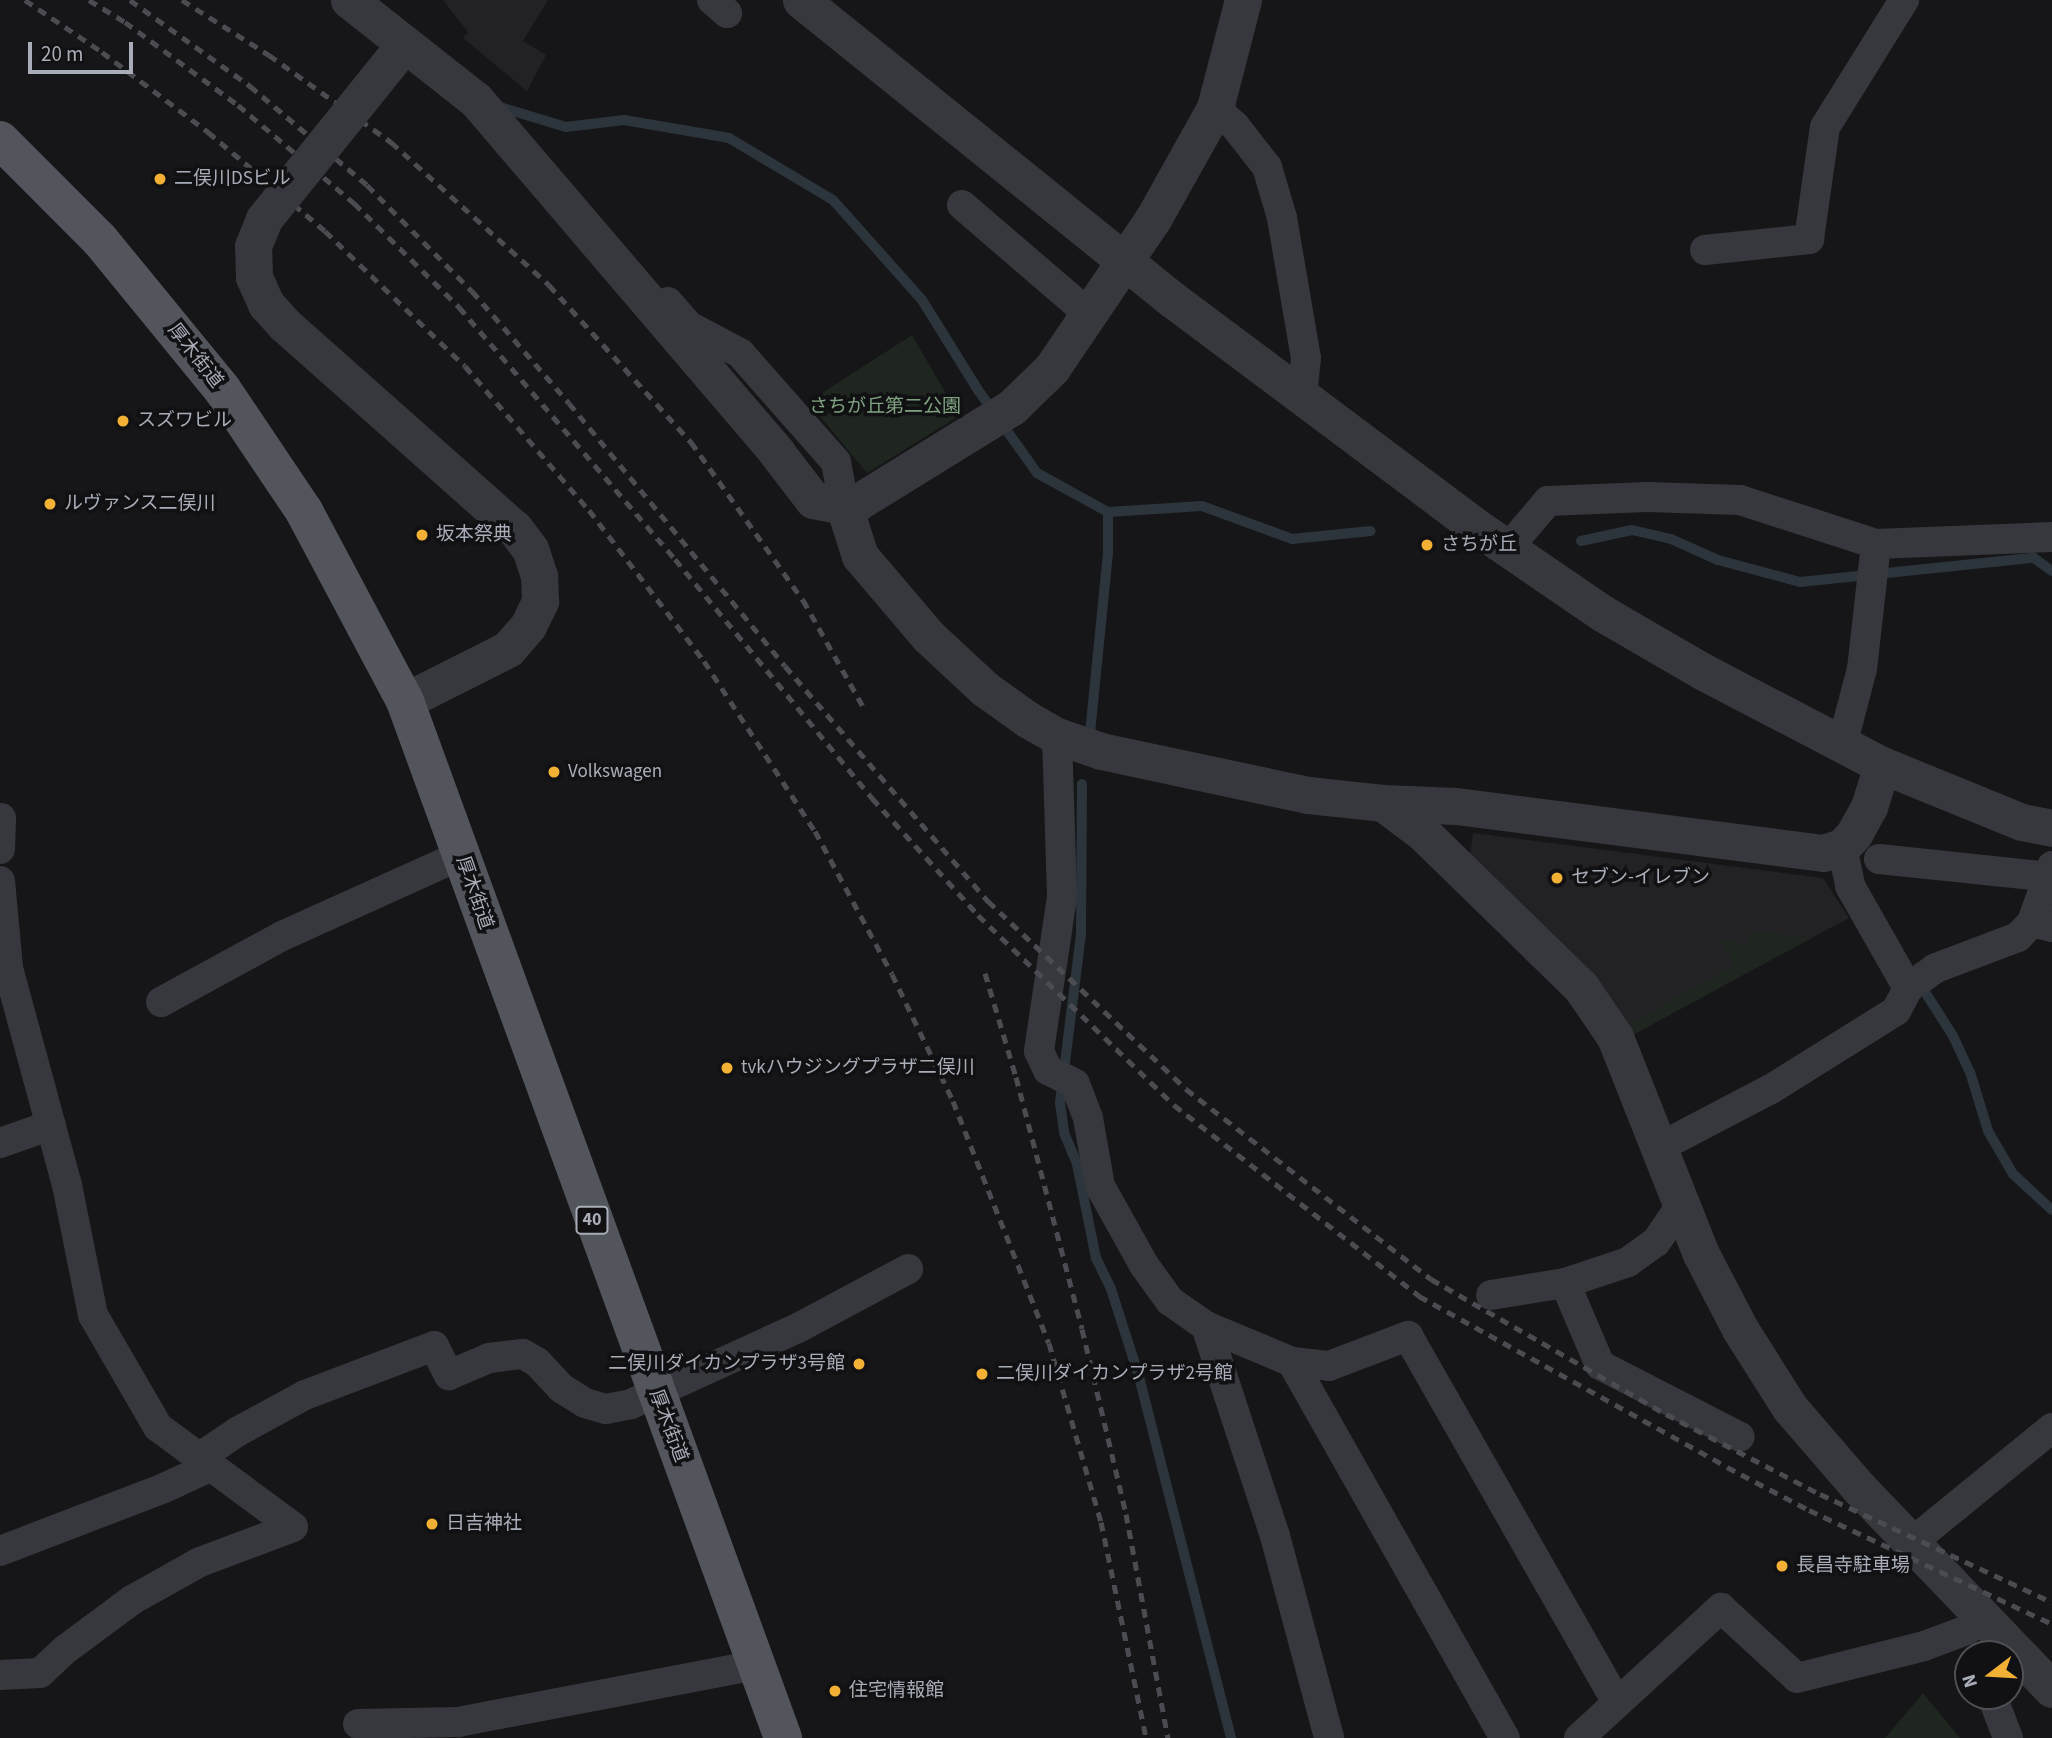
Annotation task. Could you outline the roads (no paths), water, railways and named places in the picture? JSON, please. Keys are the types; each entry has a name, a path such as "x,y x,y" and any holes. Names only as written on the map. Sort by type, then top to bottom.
{"main road":[{"name":"厚木街道","path":"0,140 100,240 222,389 304,511 405,701 655,1393 783,1738"}],"street":[{"path":"349,0 403,46 476,100 777,453 813,500 844,506 858,502 1012,407 1052,368 1125,262 1215,108 1243,0"},
{"path":"801,0 1125,262 1301,397 1507,548 1602,613 1702,671 1882,765 2022,822 2052,828"},
{"path":"1705,250 1809,239 1825,127 1904,0"},
{"path":"403,46 264,219 253,246 254,277 266,304 285,325 514,528 530,549 539,576 540,601 528,626 508,649 405,701"},
{"path":"1215,108 1235,126 1266,167 1282,218 1306,358 1301,397"},
{"path":"538,153 689,326 740,353 836,462 844,506 860,556 928,636 985,690 1027,719 1077,743 1308,795 1383,803 1456,806 1823,853 1842,847 1869,807 1882,765"},
{"path":"962,205 1090,315"},
{"path":"1507,548 1548,501 1647,497 1741,500 1874,564 2052,537"},
{"path":"1842,745 1862,669 1874,564"},
{"path":"1077,743 1062,897 1038,1051 1048,1070 1075,1084 1088,1118 1100,1186 1144,1265 1170,1301 1206,1326 1292,1362 1329,1366 1408,1336 1617,1703"},
{"path":"1383,803 1429,839 1581,987 1615,1037 1680,1207 1740,1329 1790,1408 1911,1542 1975,1633 2052,1689"},
{"path":"0,849 1,818"},
{"path":"1842,847 1850,886 1908,988"},
{"path":"161,1002 282,936 461,855"},
{"path":"1658,1148 1771,1089 1896,1011 1908,988 1936,968 2042,925 2051,872 1879,859"},
{"path":"0,881 8,968 35,1075 51,1125 87,1273 93,1315 158,1427 293,1527 200,1562 143,1594 66,1649 40,1673 0,1675"},
{"path":"0,1143 51,1125"},
{"path":"1491,1295 1565,1283 1628,1262 1656,1242 1680,1207"},
{"path":"0,1551 164,1488 206,1462 237,1432 305,1395 434,1346 449,1375 488,1358 523,1354 537,1362 561,1388 585,1403 606,1409 631,1404 798,1328 908,1269"},
{"path":"1565,1283 1600,1364 1740,1437"},
{"path":"1206,1326 1275,1536 1329,1738"},
{"path":"1292,1362 1505,1738"},
{"path":"1911,1542 2052,1428"},
{"path":"1578,1738 1721,1608 1797,1678 1975,1633"},
{"path":"358,1724 458,1722 758,1665"},
{"path":"1997,1710 2008,1738"}],"waterway":[{"path":"500,107 566,127 624,120 729,138 833,200 922,300 978,390 1037,473 1108,512 1202,506 1292,539 1371,531"},
{"path":"1090,733 1108,554 1108,512"},
{"path":"1581,541 1632,530 1671,539 1718,560 1800,582 2034,558 2052,571"},
{"path":"1082,784 1081,934 1060,1103 1064,1133 1077,1164 1096,1258 1111,1289 1138,1373 1231,1738"},
{"path":"1925,992 1953,1036 1970,1072 1988,1131 2013,1174 2052,1210"}],"railway":[{"path":"25,0 102,52 208,132 325,231 465,366 589,510 704,661 815,831 892,974 953,1101 1049,1343 1101,1522 1146,1738"},
{"path":"89,0 125,22 238,105 354,203 459,307 675,559 872,798 978,915 1174,1105 1419,1296 1809,1510 2052,1624"},
{"path":"130,0 250,86 367,185 472,291 569,403 785,666 988,901 1186,1089 1431,1279 1666,1414 1820,1494 2052,1602"},
{"path":"182,0 269,55 391,142 549,285 691,442 803,600 865,710"},
{"path":"985,973 1016,1077 1082,1329 1126,1514 1168,1738"}],"place":[{"name":"二俣川DSビル","path":"160,179"},
{"name":"スズワビル","path":"123,421"},
{"name":"ルヴァンス二俣川","path":"50,504"},
{"name":"坂本祭典","path":"422,535"},
{"name":"さちが丘","path":"1427,545"},
{"name":"Volkswagen","path":"554,772"},
{"name":"セブン-イレブン","path":"1557,878"},
{"name":"tvkハウジングプラザ二俣川","path":"727,1068"},
{"name":"二俣川ダイカンプラザ3号館","path":"859,1364"},
{"name":"二俣川ダイカンプラザ2号館","path":"982,1374"},
{"name":"日吉神社","path":"432,1524"},
{"name":"長昌寺駐車場","path":"1782,1566"},
{"name":"住宅情報館","path":"835,1691"}],"park label":[{"name":"さちが丘第二公園","path":"885,407"}]}
